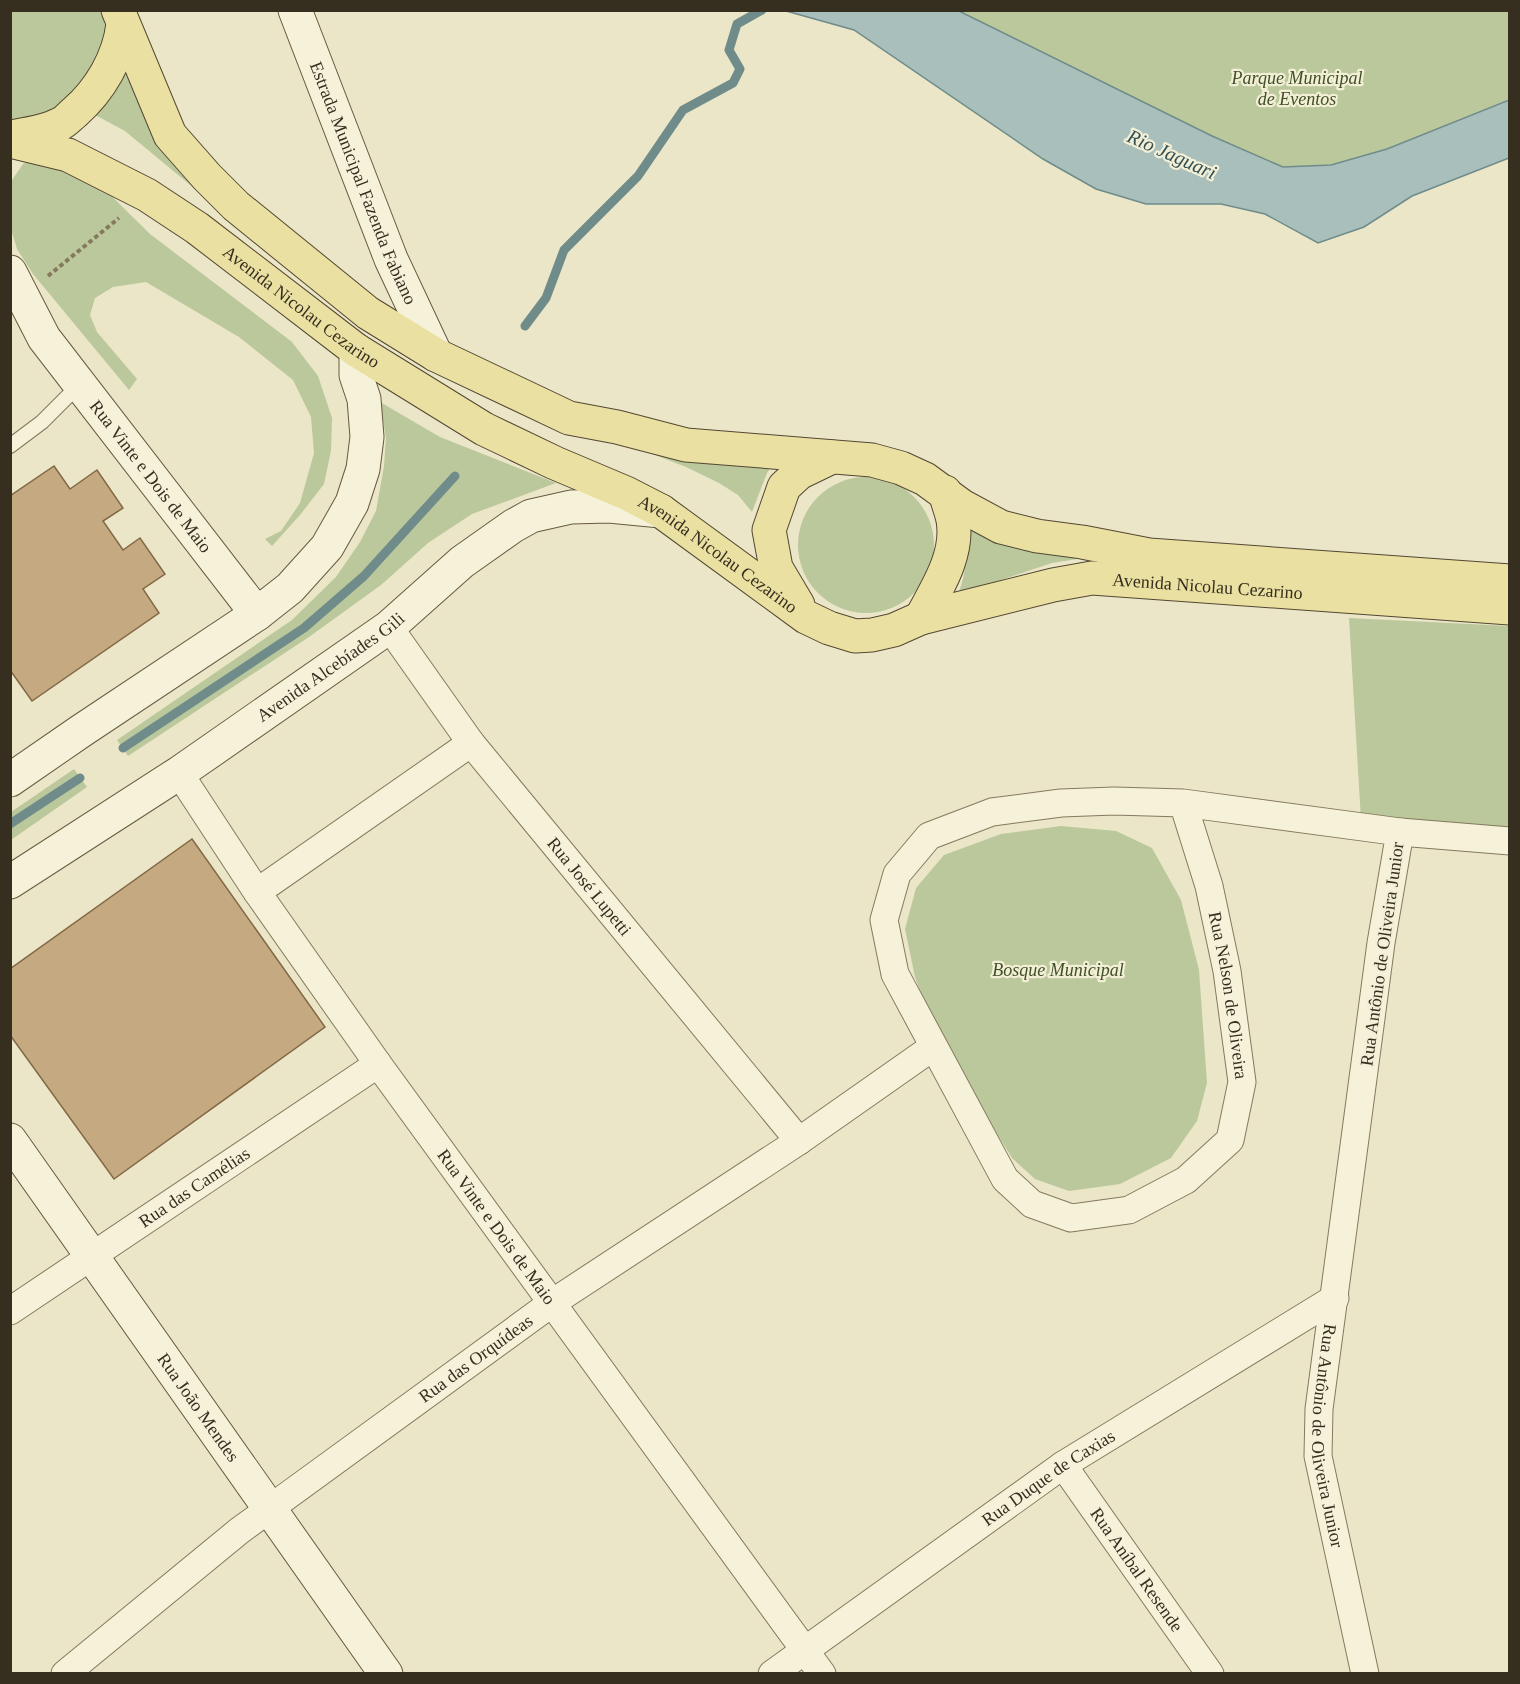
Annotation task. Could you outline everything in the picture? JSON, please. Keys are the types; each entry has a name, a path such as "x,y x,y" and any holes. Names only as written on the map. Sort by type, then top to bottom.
{"main road":[{"name":"Avenida Nicolau Cezarino","path":"121,17 170,135 236,206 368,313 436,355 569,418 617,427 686,445 872,460 901,468 925,479 963,506 1001,527 1037,536 1149,555 1509,581"},
{"path":"10,139 61,124 89,99 104,79 116,49 121,17"},
{"name":"Avenida Nicolau Cezarino","path":"10,139 68,155 147,195 197,228 356,350 484,429 661,511 806,617 829,628 855,636 872,635 894,630 921,618 1053,585 1092,578 1509,608"},
{"path":"806,617 776,568 770,530 784,488 799,473 832,457"},
{"path":"921,618 947,569 952,545 953,524 945,492"}],"street":[{"name":"Estrada Municipal Fazenda Fabiano","path":"295,10 392,259 436,355"},
{"path":"25,277 45,338"},
{"path":"10,305 45,338"},
{"name":"Rua Vinte e Dois de Maio","path":"45,338 257,614"},
{"path":"17,772 257,614 290,588 327,547 352,503 363,469 367,437 364,399 356,375 356,350"},
{"name":"Avenida Alcebíades Gili","path":"10,882 179,773 389,627 462,562 513,526 531,516 571,507 609,506 661,511"},
{"name":"Rua José Lupetti","path":"389,627 471,743 799,1141"},
{"path":"257,892 471,743"},
{"name":"Rua Vinte e Dois de Maio","path":"179,773 257,892 378,1064 822,1674"},
{"name":"Rua Antônio de Oliveira Junior","path":"933,1047 895,974 884,920 897,874 929,836 992,812 1061,803 1103,801 1183,803 1400,832 1382,943 1319,1409 1318,1456 1365,1674"},
{"name":"Rua Nelson de Oliveira","path":"933,1047 1005,1179 1032,1204 1071,1218 1129,1210 1186,1180 1230,1140 1242,1082 1227,971 1209,886 1183,803"},
{"path":"1400,832 1509,841"},
{"name":"Rua das Orquídeas","path":"65,1674 239,1531 552,1303 799,1141 933,1047"},
{"name":"Rua das Camélias","path":"10,1311 378,1064"},
{"name":"Rua João Mendes","path":"10,1140 386,1674"},
{"name":"Rua Duque de Caxias","path":"772,1674 1063,1465 1335,1298"},
{"name":"Rua Aníbal Resende","path":"1063,1465 1210,1674"}],"lane":[{"path":"10,446 42,422 79,385"}],"path":[{"path":"25,277 126,211"}],"green space":[{"path":"10,11 102,11 106,31 89,82 47,117 11,123"},
{"name":"Parque Municipal de Eventos","path":"959,11 1509,11 1509,100 1387,149 1331,165 1283,167 1212,136"},
{"path":"123,66 148,99 272,243 542,402 776,458 767,473 752,512 738,495 719,483 686,467 570,422 264,246 125,131 97,116 78,113"},
{"path":"39,154 78,163 150,234 292,342 318,376 332,418 331,451 324,484 272,546 265,539 281,531 300,503 314,453 311,417 293,380 239,337 146,282 113,287 95,298 90,315 97,332 137,379 129,390 33,274 17,249 11,229 10,188 12,180 23,164"},
{"path":"380,402 440,437 556,483 472,514 428,543 381,585 309,637 128,756 117,740 292,620 336,577 360,542 376,511 384,466 386,438"},
{"path":"866,477 892,482 904,488 914,497 923,507 929,519 934,545 929,571 923,583 914,593 904,602 892,608 866,613 840,608 828,602 818,593 809,583 803,571 798,545 803,519 809,507 818,497 828,488 840,482"},
{"path":"963,523 1096,556 1052,563 1001,580 955,600 962,581 965,563"},
{"path":"1349,618 1509,626 1509,843 1361,820"},
{"path":"74,769 87,787 11,840 11,812"},
{"name":"Bosque Municipal","path":"1061,826 1116,831 1152,848 1181,900 1199,970 1207,1083 1197,1121 1171,1158 1120,1184 1069,1191 1035,1179 1012,1158 935,1033 915,977 905,929 916,888 944,855 1001,834"}],"water":[{"name":"Rio Jaguari","path":"786,11 959,11 1212,136 1283,167 1331,165 1387,149 1509,100 1509,158 1412,196 1364,227 1318,243 1265,214 1221,204 1146,204 1096,189 1043,159 854,30"}],"building":[{"path":"54,466 70,489 97,470 123,508 103,521 123,550 140,538 165,574 143,589 159,613 32,701 10,670 10,496"},
{"path":"192,839 325,1027 114,1179 10,1035 10,969"}],"waterway":[{"path":"525,326 546,298 564,250 638,176 683,110 733,83 740,69 729,50 737,24 762,10"},
{"path":"123,748 304,628 364,576 455,476"},
{"path":"10,824 80,778"}]}
